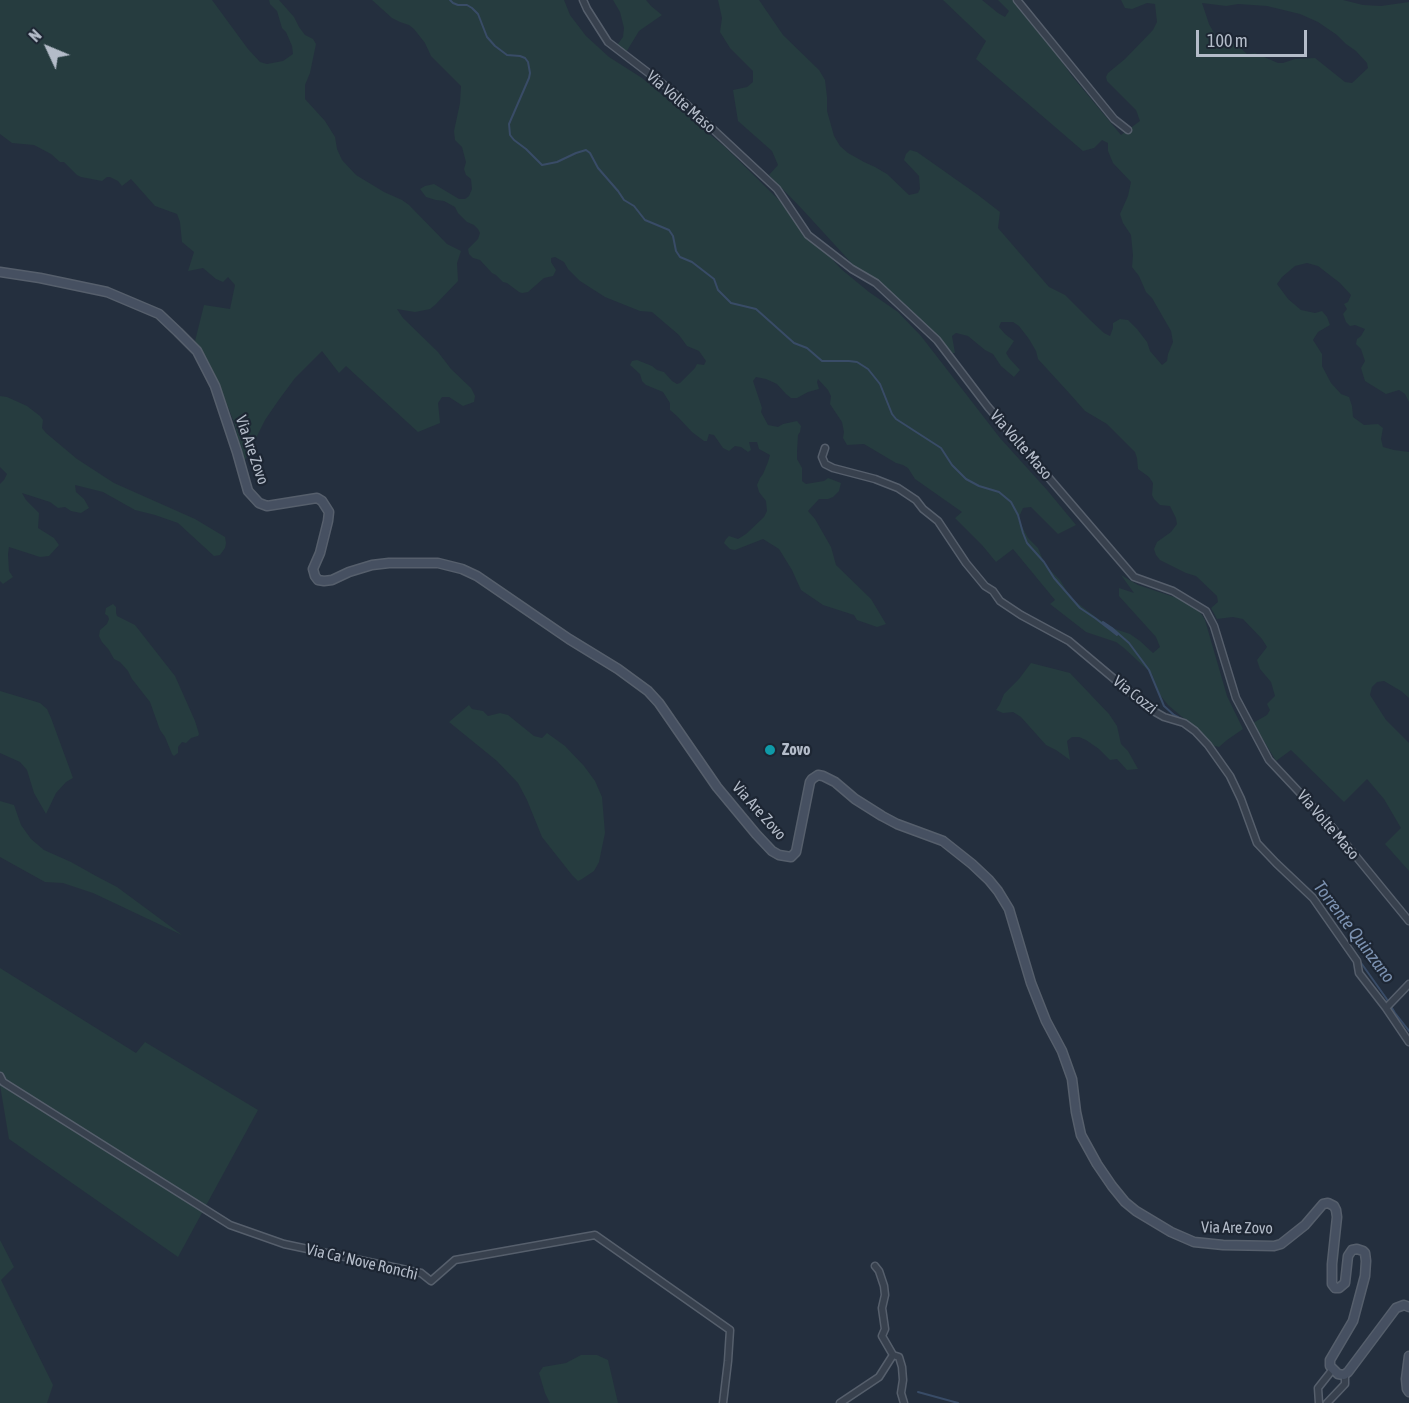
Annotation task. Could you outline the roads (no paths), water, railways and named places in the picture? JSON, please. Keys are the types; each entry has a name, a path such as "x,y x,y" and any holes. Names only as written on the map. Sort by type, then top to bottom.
{"street":[{"name":"Via Volte Maso","path":"583,0 586,9 608,42 672,91 777,189 808,235 852,269 876,284 937,340 988,407 1134,577 1173,591 1206,611 1214,627 1236,698 1269,760 1332,827 1409,921"},
{"path":"1017,0 1114,119 1128,130"},
{"name":"Via Are Zovo","path":"0,272 107,292 159,314 178,332 197,351 214,386 248,491 259,503 267,506 317,498 322,501 329,512 323,543 313,569 318,580 332,580 372,565 389,563 438,563 462,569 477,576 648,691 659,703 717,787 756,834 772,851 780,855 790,857 796,852 810,782 818,775 835,782 855,799 897,824 943,841 972,864 998,891 1009,909 1031,983 1046,1021 1062,1051 1072,1079 1081,1136 1097,1164 1125,1202 1171,1232 1194,1242 1223,1245 1274,1246 1281,1244 1305,1226 1323,1204 1328,1203 1335,1207 1337,1217 1332,1284 1337,1288 1345,1283 1347,1256 1352,1250 1363,1251 1366,1256 1365,1276 1353,1321 1330,1360 1333,1370 1318,1388 1319,1403"},
{"name":"Via Cozzi","path":"825,448 822,457 825,464 898,488 916,500 938,521 966,563 1000,601 1069,641 1150,709 1164,717 1184,723 1195,731 1230,776 1257,843 1313,898 1357,961 1363,980 1409,1042"},
{"path":"1386,1008 1409,984"},
{"name":"Via Ca' Nove Ronchi","path":"0,1076 3,1082 230,1225 284,1244 421,1273 431,1281 455,1260 595,1235 730,1330 723,1403"},
{"path":"875,1266 879,1271 885,1295 882,1308 885,1329 882,1336 893,1355 898,1357 902,1367 901,1392 904,1403"},
{"path":"1327,1403 1345,1384 1345,1375 1396,1308 1404,1305 1409,1307"},
{"path":"840,1403 879,1377 893,1355"},
{"path":"1409,1356 1406,1379 1409,1392"},
{"path":"1333,1370 1345,1375"}],"waterway":[{"name":"Torrente Quinzano","path":"450,0 458,5 467,5 478,14 487,37 495,46 507,55 520,56 528,62 529,78 509,124 510,135 514,140 542,165 557,162 586,150 624,200 634,206 645,220 669,230 680,257 692,262 714,279 718,290 731,303 756,309 794,343 807,348 822,361 857,362 868,369 880,384 896,419 941,448 952,465 966,479 999,492 1011,502 1027,543 1044,562 1054,578 1080,608 1117,635 1103,622 1112,628 1129,643 1149,670 1164,706 1185,721"},
{"name":"Torrente Quinzano","path":"1359,960 1409,1031"},
{"path":"918,1392 958,1403"}],"place":[{"name":"Zovo","path":"770,750"}]}
